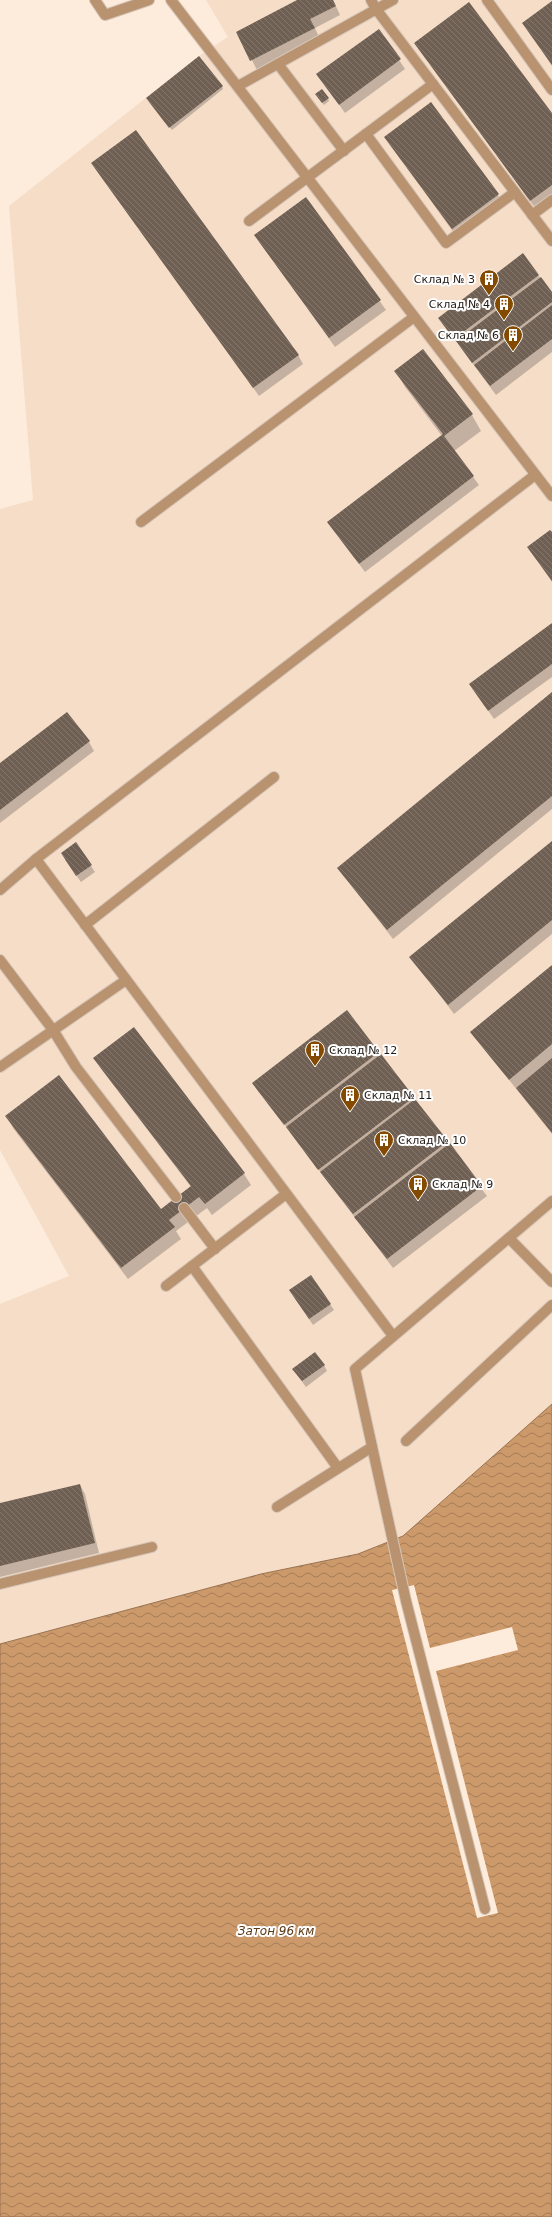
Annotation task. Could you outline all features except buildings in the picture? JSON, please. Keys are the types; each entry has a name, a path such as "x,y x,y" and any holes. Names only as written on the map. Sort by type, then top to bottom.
{"street":[{"path":"95,0 105,16 149,0"},
{"path":"171,0 552,496"},
{"path":"238,86 278,64 374,5 393,0"},
{"path":"487,0 552,90"},
{"path":"374,5 552,241"},
{"path":"278,64 344,150"},
{"path":"249,221 433,84"},
{"path":"366,134 446,243 515,192"},
{"path":"532,215 552,200"},
{"path":"141,522 414,317"},
{"path":"0,890 36,859 536,475"},
{"path":"85,925 274,777"},
{"path":"36,859 393,1336"},
{"path":"0,960 53,1030 76,1067 176,1198"},
{"path":"0,1067 126,980"},
{"path":"166,1286 286,1194"},
{"path":"486,1909 406,1601 355,1368 552,1201"},
{"path":"184,1208 215,1249"},
{"path":"509,1238 552,1282"},
{"path":"192,1266 338,1468"},
{"path":"406,1441 552,1305"},
{"path":"277,1507 372,1447"},
{"path":"0,1584 152,1547"}],"shaded area":[{"path":"206,0 552,0 552,1404 403,1536 358,1554 261,1574 0,1644 0,1304 69,1276 0,1150 0,509 33,500 9,206 199,56 228,37"}],"water":[{"name":"Затон 96 км","path":"552,1404 552,2217 0,2217 0,1644 261,1574 358,1554 403,1536"}],"pier":[{"path":"414,1585 430,1648 512,1627 518,1650 436,1671 498,1913 477,1918 392,1590"}],"place":[{"name":"Склад № 3","path":"489,296"},
{"name":"Склад № 4","path":"504,321"},
{"name":"Склад № 6","path":"513,352"},
{"name":"Склад № 12","path":"315,1067"},
{"name":"Склад № 11","path":"350,1112"},
{"name":"Склад № 10","path":"384,1157"},
{"name":"Склад № 9","path":"418,1201"}]}
